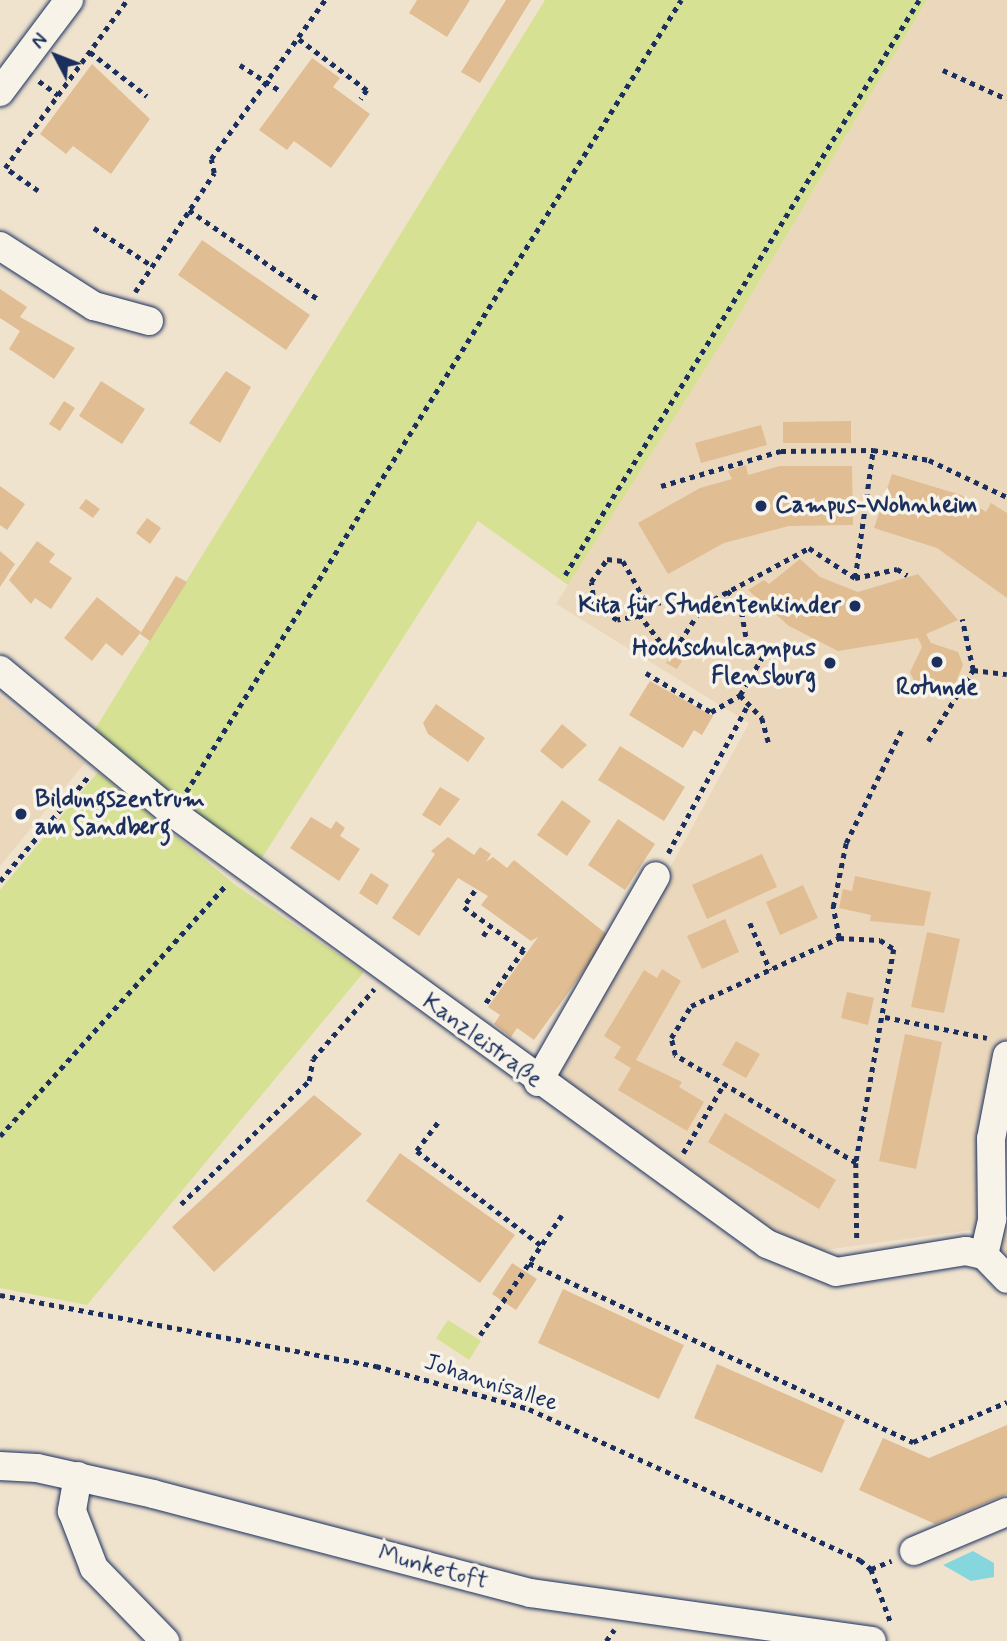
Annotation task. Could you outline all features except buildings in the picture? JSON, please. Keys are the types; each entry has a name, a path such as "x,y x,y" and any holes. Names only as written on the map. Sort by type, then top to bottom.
{"street":[{"path":"0,92 69,0"},
{"path":"0,246 121,317 149,321"},
{"name":"Kanzleistraße","path":"0,670 173,813 538,1082 767,1244 801,1262 855,1272 966,1251 984,1255"},
{"path":"538,1082 656,876"},
{"path":"1000,1047 991,1139 992,1219 984,1255 1007,1279"},
{"name":"Munketoft","path":"0,1466 78,1476 531,1593 881,1635"},
{"path":"78,1476 72,1511 94,1568 165,1641"},
{"path":"914,1550 1007,1512"}],"path":[{"path":"38,191 5,168 127,0"},
{"path":"121,317 150,265 214,173 211,159 325,0"},
{"path":"173,813 681,0"},
{"path":"565,575 919,0"},
{"path":"299,39 367,90 361,99"},
{"path":"90,52 147,96"},
{"path":"240,65 279,90"},
{"path":"943,71 1007,99"},
{"path":"188,210 318,299"},
{"path":"94,228 150,265"},
{"path":"855,578 873,450"},
{"path":"661,486 781,451 873,450 929,460 1007,497"},
{"path":"640,616 671,648 705,604 808,548 855,578 897,569 906,575"},
{"path":"640,616 617,620 600,612 590,593 594,570 607,559 623,561 646,602"},
{"path":"727,591 740,602 746,637"},
{"path":"646,602 705,604"},
{"path":"640,616 646,602"},
{"path":"928,741 973,670 962,618"},
{"path":"646,673 711,712 740,695 767,649"},
{"path":"973,670 1006,673"},
{"path":"740,695 746,708 762,718 769,744"},
{"path":"656,876 746,708"},
{"path":"839,938 833,907 846,843 903,727"},
{"path":"0,881 105,758"},
{"path":"0,1136 243,865"},
{"path":"468,1030 524,950 464,907 475,891"},
{"path":"750,923 771,970"},
{"path":"483,936 490,926"},
{"path":"855,1272 856,1163 885,1017 894,949 880,940 839,938 691,1006 671,1038 675,1055 856,1163"},
{"path":"181,1204 309,1081 313,1059 390,972"},
{"path":"885,1017 1000,1047"},
{"path":"670,1175 724,1084"},
{"path":"438,1123 417,1152 541,1245"},
{"path":"480,1335 562,1215"},
{"path":"529,1263 913,1442 1007,1402"},
{"name":"Johannisallee","path":"0,1295 376,1366 529,1409 860,1560 880,1589 881,1635"}],"shaded area":[{"name":"Hochschulcampus Flensburg","path":"927,0 1007,0 1007,1254 971,1230 818,1251 771,1231 555,1078 749,723 556,604 732,327"},
{"name":"Bildungszentrum am Sandberg","path":"0,696 85,763 0,866"}],"green space":[{"path":"545,0 927,0 732,327 568,585 478,521 258,864 92,734"},
{"path":"98,772 234,884 364,972 87,1305 0,1288 0,890"},
{"path":"448,1320 481,1341 469,1360 436,1338"}],"water":[{"path":"973,1551 994,1563 994,1577 971,1581 943,1565"}],"place":[{"name":"Campus-Wohnheim","path":"761,506"},
{"name":"Kita für Studentenkinder","path":"855,606"},
{"name":"Rotunde","path":"937,662"},
{"name":"Hochschulcampus Flensburg","path":"830,663"},
{"name":"Bildungszentrum am Sandberg","path":"21,814"}]}
